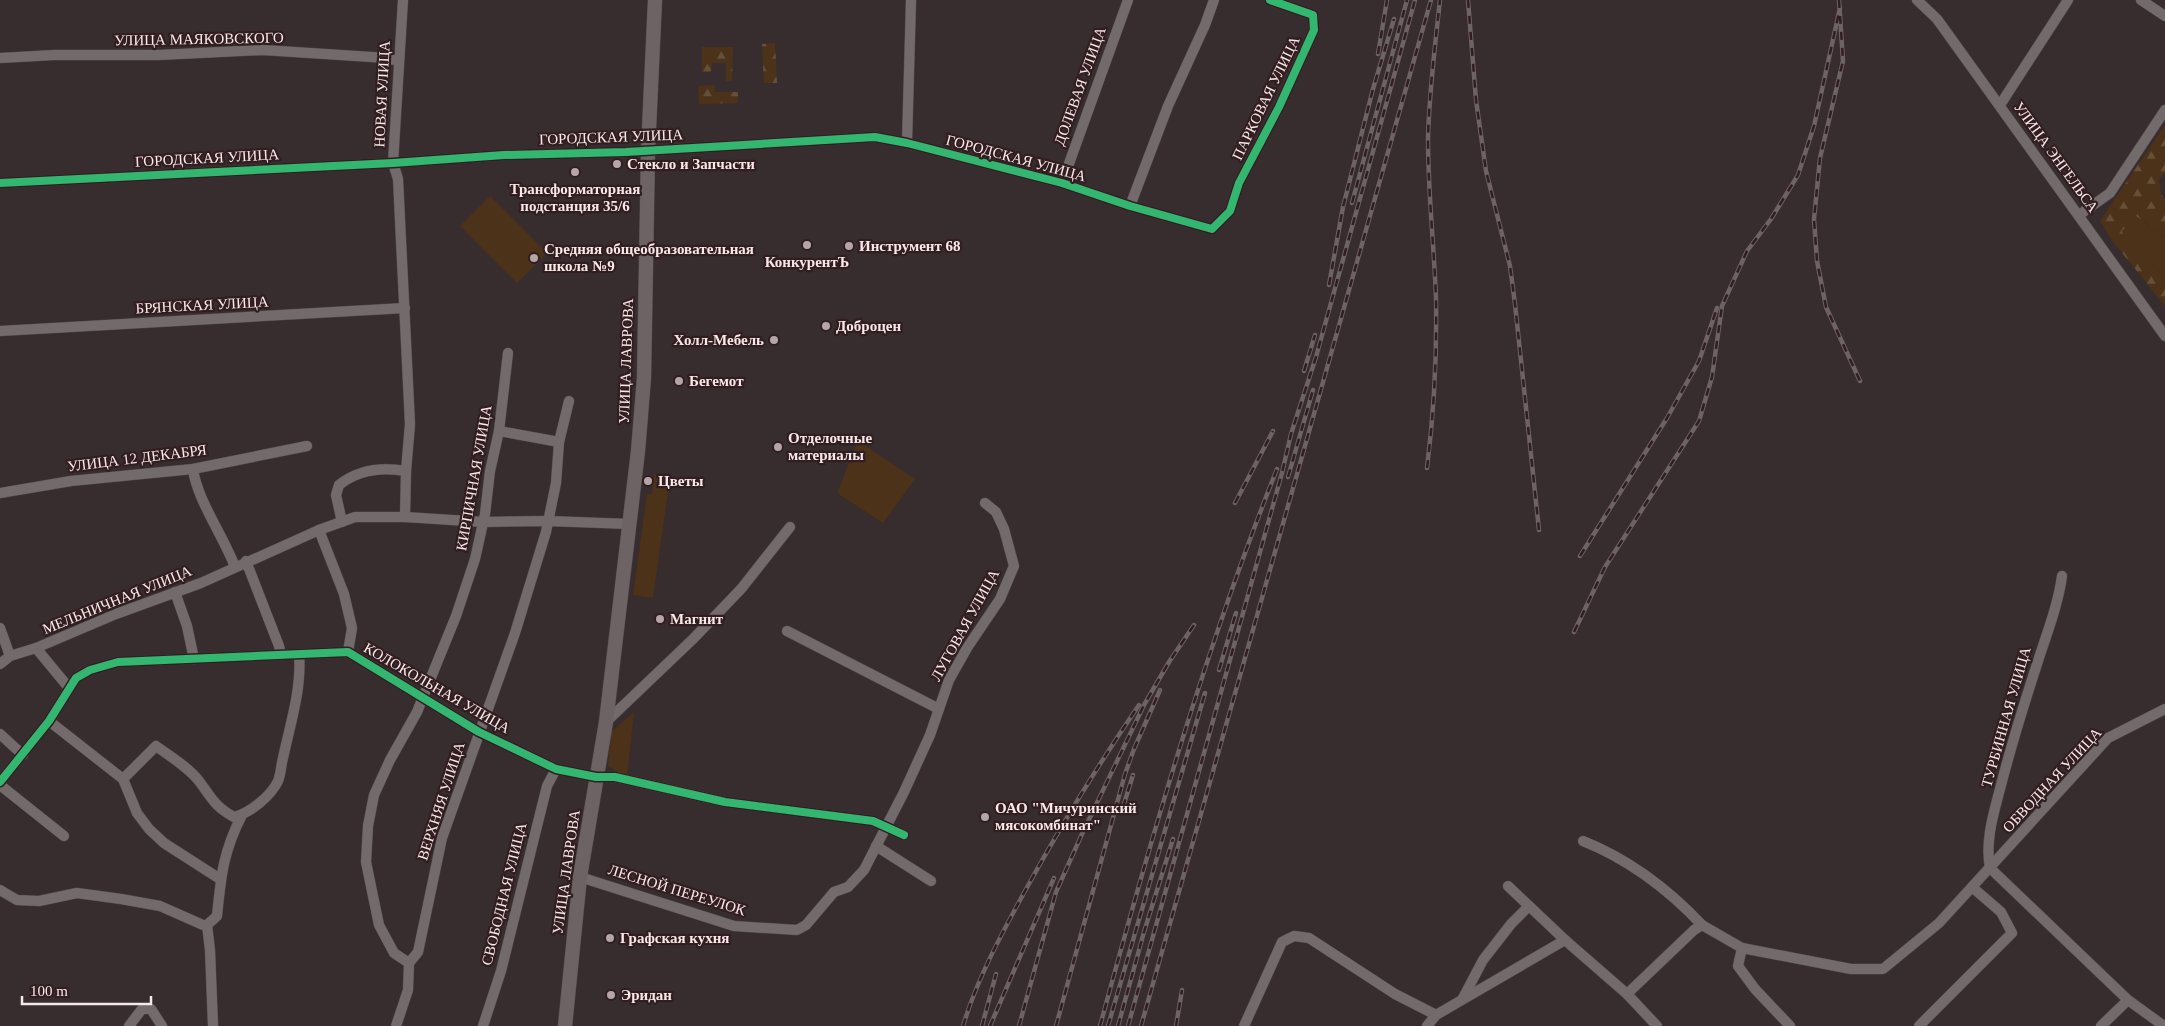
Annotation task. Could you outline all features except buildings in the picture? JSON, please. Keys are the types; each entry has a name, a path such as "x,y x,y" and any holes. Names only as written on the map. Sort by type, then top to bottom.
{"main road":[{"name":"УЛИЦА ЛАВРОВА","path":"565,1026 580,877 606,722 636,472 644,378 648,151 656,0"}],"street":[{"name":"НОВАЯ УЛИЦА","path":"403,0 393,163 398,179 405,308"},
{"path":"907,143 910,0"},
{"name":"ДОЛЕВАЯ УЛИЦА","path":"1062,183 1128,0"},
{"path":"1130,206 1168,106 1205,25 1214,0"},
{"name":"ПАРКОВАЯ УЛИЦА","path":"1212,229 1230,212 1239,183 1279,107 1314,30 1313,15 1270,0"},
{"name":"УЛИЦА ЭНГЕЛЬСА","path":"1916,0 1937,20 2000,105 2165,336"},
{"path":"2000,105 2068,0"},
{"path":"2141,0 2165,16"},
{"name":"УЛИЦА МАЯКОВСКОГО","path":"0,58 54,55 159,55 263,50 387,58 398,61"},
{"path":"2079,215 2110,193 2165,110"},
{"name":"ГОРОДСКАЯ УЛИЦА","path":"0,183 393,163 504,155 648,151 875,137 907,143 1062,183 1130,206 1212,229"},
{"path":"405,308 410,424 405,517"},
{"name":"БРЯНСКАЯ УЛИЦА","path":"0,331 405,308"},
{"name":"КИРПИЧНАЯ УЛИЦА","path":"409,964 394,953 379,925 366,862 368,826 374,795 423,697 456,616 475,560 499,431 508,353"},
{"name":"ВЕРХНЯЯ УЛИЦА","path":"396,1026 408,990 409,964 418,952 442,838 515,633 548,521 556,483 559,442 570,401"},
{"path":"499,431 559,442"},
{"name":"УЛИЦА 12 ДЕКАБРЯ","path":"0,493 70,481 193,468 307,446"},
{"path":"193,468 194,482 226,544 235,567"},
{"path":"342,522 336,495 339,485 354,475 373,470 390,468 406,471"},
{"name":"ЛУГОВАЯ УЛИЦА","path":"885,826 912,776 930,735 949,680 966,648 1000,599 1014,566 1004,528 996,512 985,504"},
{"name":"МЕЛЬНИЧНАЯ УЛИЦА","path":"0,664 10,656 36,648 116,614 201,583 246,561 355,517 405,517 483,522 548,521 629,524"},
{"path":"606,722 693,639 741,589 790,527"},
{"name":"КОЛОКОЛЬНАЯ УЛИЦА","path":"319,530 344,594 352,628 348,652"},
{"path":"246,561 281,655"},
{"name":"ТУРБИННАЯ УЛИЦА","path":"1990,868 1987,854 1991,823 2012,743 2048,630 2062,576"},
{"path":"175,592 194,659"},
{"path":"0,628 10,656"},
{"path":"787,631 939,709"},
{"path":"36,648 69,688"},
{"name":"КОЛОКОЛЬНАЯ УЛИЦА","path":"0,783 49,721 76,678 100,666 118,662 348,652 479,732 556,769 596,777 614,777 724,802 873,821 904,835"},
{"path":"123,779 156,746 184,766 199,781 208,796 220,809 234,817 242,815 258,805 278,781 290,729 300,669 299,655"},
{"name":"ОБВОДНАЯ УЛИЦА","path":"1583,841 1598,847 1657,883 1681,902 1702,925 1742,948 1850,969 1883,970 1939,923 2108,738 2165,709"},
{"path":"49,721 123,779 138,813 149,829 164,844 220,879"},
{"path":"0,734 23,755"},
{"name":"СВОБОДНАЯ УЛИЦА","path":"483,1026 501,971 546,786 556,769"},
{"path":"0,783 64,836"},
{"path":"0,890 17,900 39,901 78,893 121,899 160,906 203,925 207,924 217,916 222,866 230,837 242,815"},
{"name":"ЛЕСНОЙ ПЕРЕУЛОК","path":"580,877 734,926 797,930 806,924 834,892 848,887 864,870 885,826"},
{"path":"876,846 931,881"},
{"path":"1990,868 2128,1000 2164,1026"},
{"path":"1508,886 1565,940 1627,994 1656,1026"},
{"path":"1919,1026 2012,933 2001,912 1972,887"},
{"path":"1462,999 1483,960 1529,906"},
{"path":"207,924 213,1026"},
{"path":"1627,994 1694,930 1702,925"},
{"path":"1244,1026 1282,942 1294,936 1310,938 1395,994 1436,1015"},
{"path":"1428,1026 1436,1015 1565,940"},
{"path":"1742,948 1738,966 1755,989 1790,1026"},
{"path":"2100,1026 2128,1000"},
{"path":"129,1026 142,1009 151,1009 162,1026"}],"green space":[{"path":"775,43 777,83 764,83 762,44"},
{"path":"702,47 733,47 732,81 726,81 726,63 712,63 711,72 702,72"},
{"path":"715,85 715,92 738,92 738,103 699,104 698,86"},
{"path":"2165,125 2165,172 2159,180 2161,194 2165,200 2165,237 2136,216 2122,231 2126,243 2158,269 2165,283 2165,306 2111,239 2100,221"},
{"path":"490,196 547,253 517,283 460,226"},
{"path":"2135,216 2165,237 2165,283 2158,269 2126,243 2122,231"},
{"path":"858,441 915,479 883,523 837,493"},
{"path":"654,474 670,477 653,598 633,595 647,494 652,494"},
{"path":"634,712 627,777 608,766 611,732"}],"railway":[{"path":"1378,54 1387,0"},
{"path":"1352,203 1407,0"},
{"path":"1128,1026 1282,473 1291,434 1316,357 1415,0"},
{"path":"1141,1026 1431,0"},
{"path":"1427,468 1433,405 1436,319 1428,139 1440,0"},
{"path":"1468,0 1476,100 1486,171 1510,266 1539,530"},
{"path":"1839,0 1843,61 1820,158 1814,219 1817,261 1826,307 1860,381"},
{"path":"1574,632 1605,567 1699,421 1712,377 1722,306 1747,251 1771,219 1798,175 1814,126 1840,8"},
{"path":"1329,285 1343,207 1373,89 1394,19"},
{"path":"1580,556 1667,418 1699,361 1717,308"},
{"path":"1304,371 1315,335"},
{"path":"1288,477 1313,390"},
{"path":"1235,503 1273,431"},
{"path":"1100,1026 1159,815 1203,675 1226,606 1277,469"},
{"path":"1219,670 1236,613"},
{"path":"1019,1026 1056,892 1144,705 1169,662 1194,625"},
{"path":"1056,1026 1125,774 1160,690"},
{"path":"1108,1026 1205,693"},
{"path":"963,1026 983,974 1025,891 1080,796 1139,705"},
{"path":"1123,807 1133,775"},
{"path":"1118,1026 1144,932 1173,839"},
{"path":"990,1026 1054,878"},
{"path":"982,1026 996,974"},
{"path":"1176,1026 1182,990"}],"cycle path":[{"path":"0,183 393,163 504,155 626,152 875,137 907,143 1062,183 1130,206 1212,229 1230,211 1239,183 1279,107 1314,30 1313,15 1270,0"},
{"path":"0,782 49,721 76,678 90,670 118,662 348,652 479,732 556,769 596,777 615,777 725,802 873,821 904,835"}],"place":[{"name":"Стекло и Запчасти","path":"617,164"},
{"name":"Трансформаторная подстанция 35/6","path":"575,172"},
{"name":"КонкурентЪ","path":"807,245"},
{"name":"Инструмент 68","path":"849,246"},
{"name":"Средняя общеобразовательная школа №9","path":"534,258"},
{"name":"Доброцен","path":"826,326"},
{"name":"Холл-Мебель","path":"774,340"},
{"name":"Бегемот","path":"679,381"},
{"name":"Отделочные материалы","path":"778,447"},
{"name":"Цветы","path":"648,481"},
{"name":"Магнит","path":"660,619"},
{"name":"ОАО \"Мичуринский мясокомбинат\"","path":"985,817"},
{"name":"Графская кухня","path":"610,938"},
{"name":"Эридан","path":"611,995"}]}
